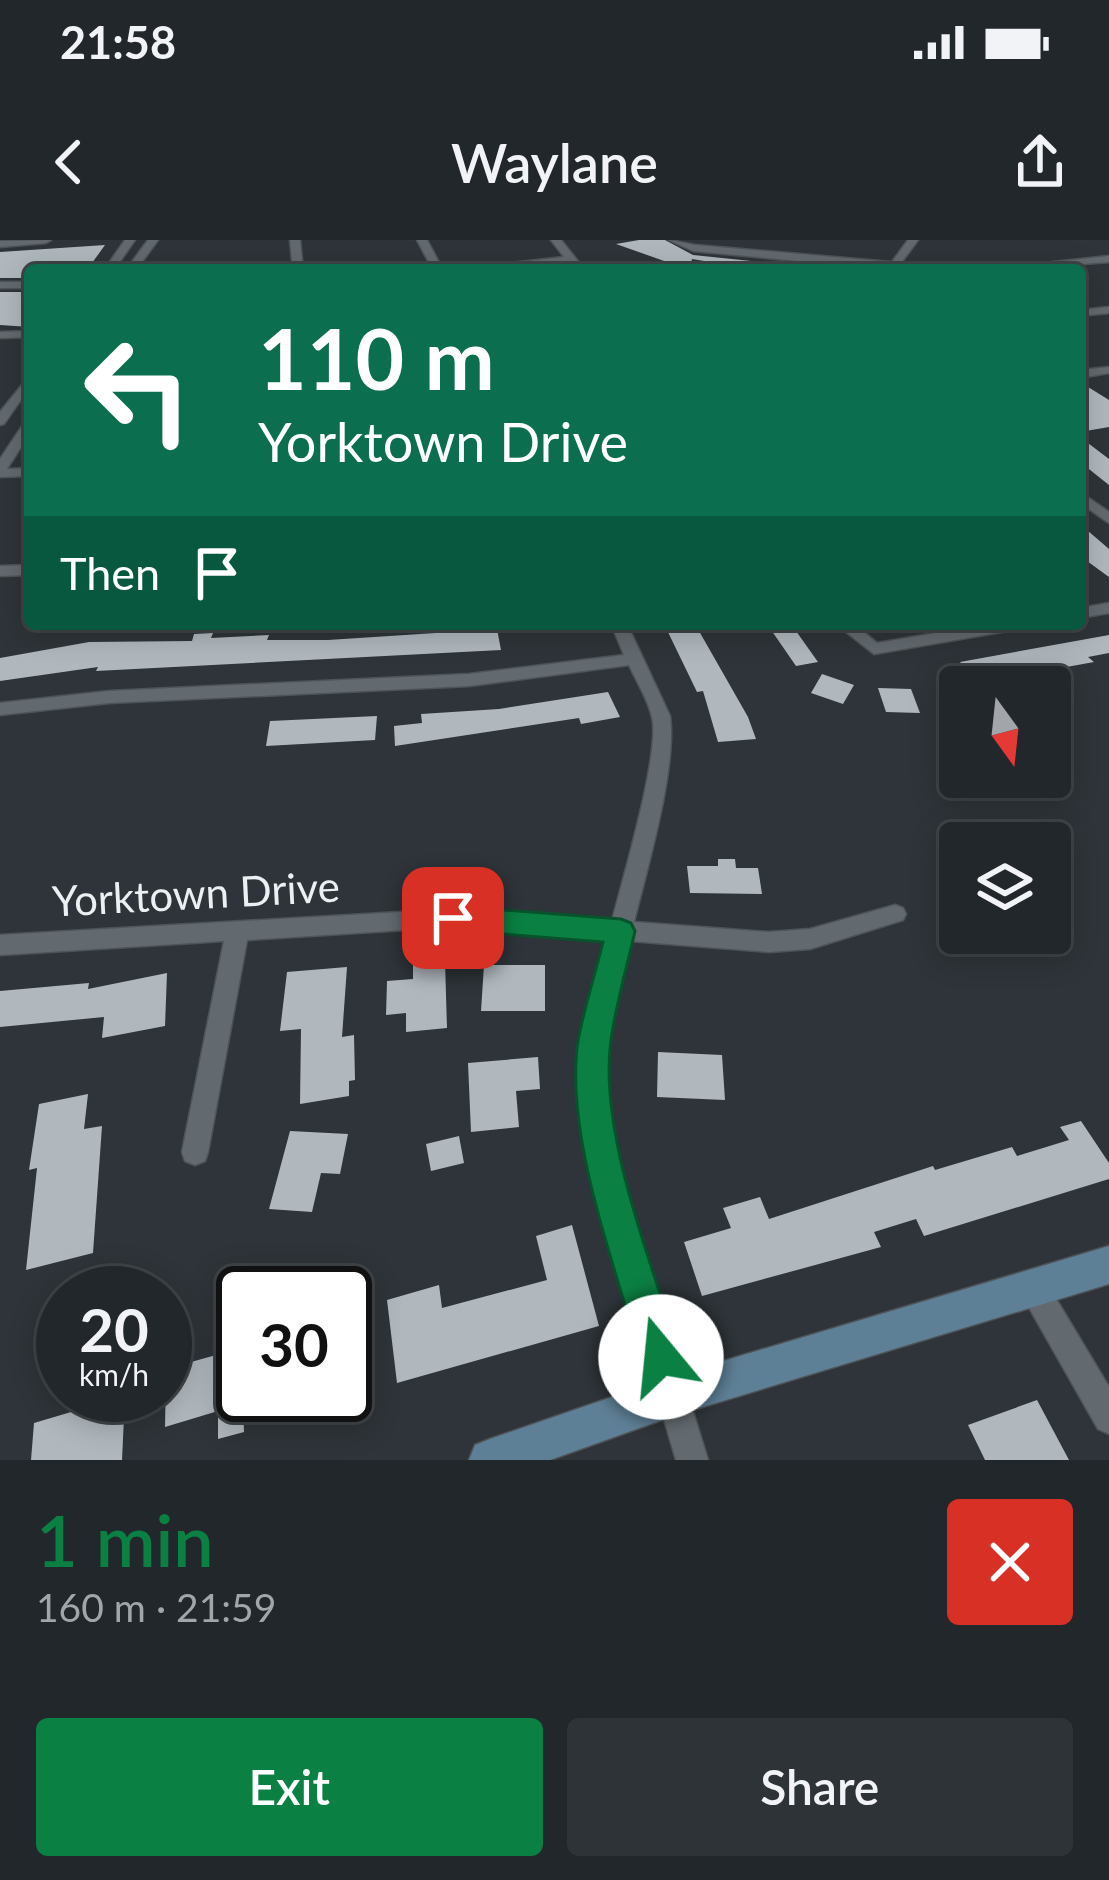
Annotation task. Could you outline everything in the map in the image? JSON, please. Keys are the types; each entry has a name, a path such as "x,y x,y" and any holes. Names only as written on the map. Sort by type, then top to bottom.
{"street":[{"path":"0,244 46,240"},
{"path":"556,240 575,264"},
{"path":"674,240 693,248 859,264"},
{"path":"782,264 788,240"},
{"path":"518,264 571,259"},
{"path":"1063,264 1109,259"},
{"path":"0,421 24,388"},
{"path":"0,396 19,395"},
{"path":"0,471 24,433"},
{"path":"622,630 662,716 663,732 647,823 594,1042 593,1097 614,1202 692,1460"},
{"path":"850,630 867,646 881,649 986,630"},
{"path":"0,709 109,697 469,680 635,659"},
{"name":"Yorktown Drive","path":"0,945 453,918 769,942 810,939 896,914"},
{"path":"196,1152 237,931"},
{"path":"490,1460 673,1396 1109,1264"},
{"path":"1034,1286 1109,1418"}],"building":[{"path":"665,240 693,255 761,262 667,262 616,244"},
{"path":"105,245 91,264 24,264 24,278 0,278 0,252"},
{"path":"0,292 24,292 24,327 0,325"},
{"path":"1086,386 1109,400 1109,427 1086,431"},
{"path":"1086,442 1109,459 1109,485 1086,467"},
{"path":"1086,529 1109,549 1109,577 1086,560"},
{"path":"497,630 501,650 96,671 98,667 0,681 0,658 89,642 192,641 194,634 213,633 211,638 269,635 267,640"},
{"path":"667,630 698,630 756,739 718,742 703,691 697,692"},
{"path":"771,630 795,630 818,662 796,666"},
{"path":"1109,635 1109,653 1071,666 964,666 960,662"},
{"path":"822,674 854,685 843,704 811,693"},
{"path":"878,688 911,689 920,713 886,712"},
{"path":"608,692 620,717 581,724 579,718 395,746 394,726 422,723 421,714 499,709"},
{"path":"377,716 375,740 266,746 270,721"},
{"path":"718,859 735,859 736,868 758,868 762,894 690,893 687,866 718,866"},
{"path":"445,961 447,1028 406,1032 406,1013 386,1015 387,981 413,979 413,963"},
{"path":"484,965 545,965 545,1011 481,1011"},
{"path":"347,967 342,1037 354,1035 355,1080 349,1081 349,1096 300,1104 301,1029 280,1031 287,972"},
{"path":"167,973 165,1026 102,1038 104,1017 0,1027 0,991 89,983 88,989"},
{"path":"658,1052 722,1055 725,1100 657,1097"},
{"path":"538,1057 540,1089 516,1091 519,1127 471,1132 468,1063"},
{"path":"88,1094 84,1129 102,1126 93,1253 26,1270 37,1168 29,1170 39,1104"},
{"path":"1081,1121 1109,1163 1109,1179 924,1236 916,1219 874,1232 881,1247 702,1296 684,1242 731,1228 723,1208 760,1197 769,1219 933,1166 935,1170 1012,1147 1017,1156 1069,1140 1060,1127"},
{"path":"290,1131 348,1134 340,1174 321,1173 312,1212 269,1209"},
{"path":"459,1136 464,1163 431,1171 426,1144"},
{"path":"572,1225 599,1326 397,1383 387,1300 439,1285 442,1308 547,1280 536,1236"},
{"path":"216,1355 216,1412 192,1419 192,1362"},
{"path":"1037,1400 1069,1460 985,1460 968,1425"},
{"path":"124,1422 122,1460 31,1460 34,1423"},
{"path":"218,1422 244,1422 244,1432 218,1439"}],"route":[{"path":"453,918 621,931 594,1042 593,1097 614,1202 661,1357"}]}
